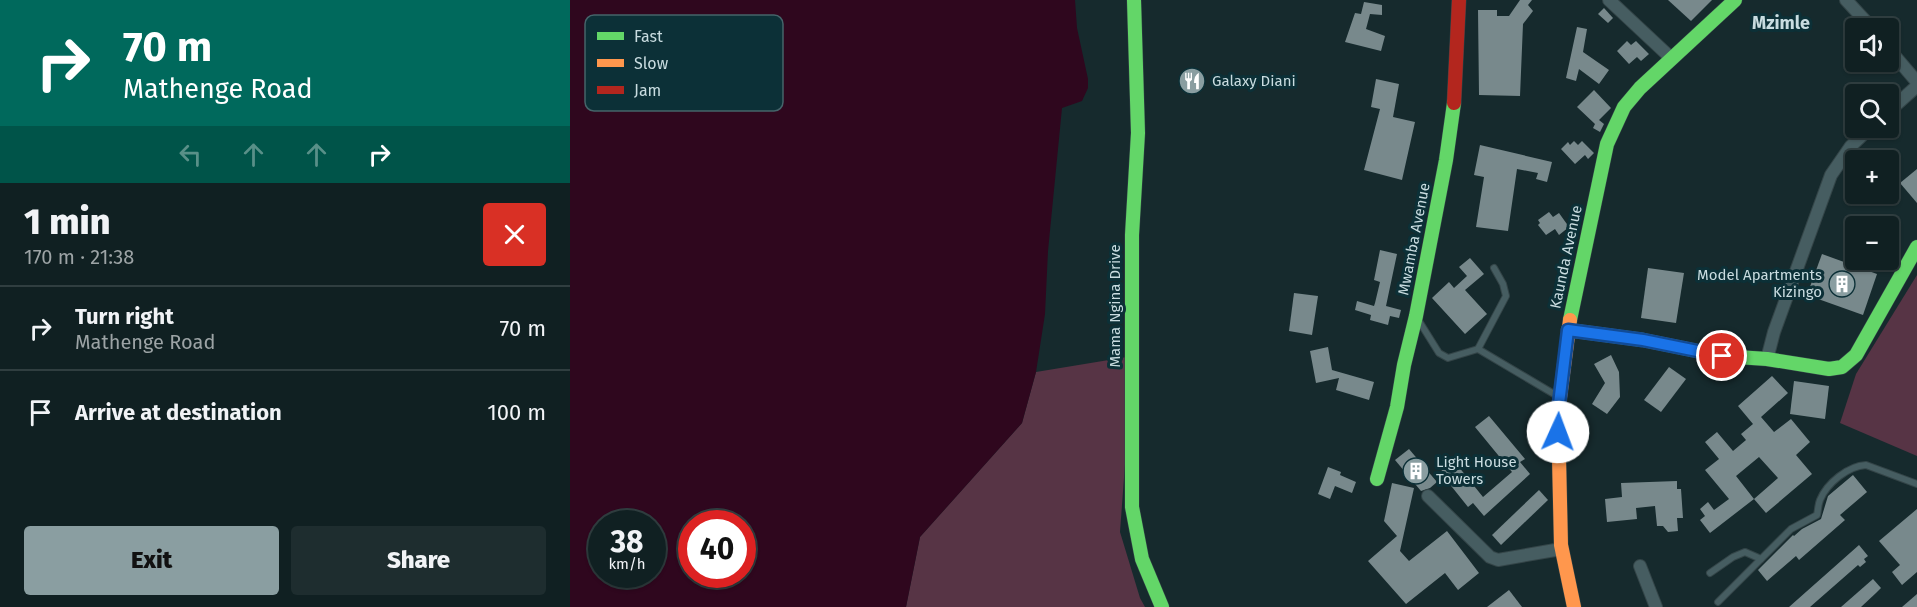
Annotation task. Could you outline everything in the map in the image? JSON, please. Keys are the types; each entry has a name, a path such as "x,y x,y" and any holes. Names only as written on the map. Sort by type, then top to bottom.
{"street":[{"name":"Mama Ngina Drive","path":"1134,0 1138,133 1132,235 1132,507 1142,559 1162,607"},
{"name":"Mwamba Avenue","path":"1377,479 1389,439 1416,316 1450,137 1460,0"},
{"path":"1609,0 1671,58"},
{"name":"Kaunda Avenue","path":"1574,607 1561,549 1558,472 1560,397 1568,330 1607,144 1624,107 1671,58 1735,0"},
{"path":"1846,0 1863,18"},
{"path":"1899,62 1917,84 1899,101"},
{"path":"1767,359 1774,332 1831,175 1851,146 1859,138"},
{"path":"1568,330 1643,340 1722,356 1767,359 1828,369 1842,367 1861,347 1917,247"},
{"path":"1428,496 1490,557 1498,560 1561,549"},
{"path":"1640,566 1656,607"}],"lane":[{"path":"1478,350 1506,296 1503,284 1494,268"},
{"path":"1416,316 1439,353 1448,358 1478,350 1560,397"},
{"path":"1718,602 1791,529 1816,515 1820,500 1845,472 1858,465 1866,465 1917,484"},
{"path":"1710,573 1733,557 1745,552 1761,559"}],"shaded area":[{"path":"570,0 1075,0 1077,28 1088,88 1082,101 1062,108 1048,251 1045,314 1036,372 1022,423 920,537 906,607 570,607"},
{"path":"1917,275 1917,456 1840,423 1856,374"},
{"path":"1133,356 1120,532 1140,598 1145,607 906,607 920,537 1022,423 1036,372"}],"building":[{"path":"1520,0 1532,0 1528,5 1533,11 1523,24 1520,96 1479,95 1478,10 1497,10 1497,16 1509,16"},
{"path":"1668,0 1712,0 1691,21"},
{"path":"1364,2 1382,5 1382,15 1370,14 1366,29 1385,36 1381,51 1345,42 1355,13 1361,14"},
{"path":"1604,8 1613,18 1608,23 1598,14"},
{"path":"1577,27 1587,29 1583,52 1609,70 1599,84 1579,69 1576,81 1566,78"},
{"path":"1627,41 1631,45 1636,41 1649,54 1641,61 1637,57 1629,64 1617,51"},
{"path":"1376,79 1399,84 1393,117 1415,122 1402,180 1364,170 1380,109 1371,107"},
{"path":"1594,90 1611,108 1599,120 1604,124 1600,132 1593,128 1595,124 1577,107"},
{"path":"1574,141 1578,145 1582,141 1594,153 1588,159 1585,155 1575,164 1561,149 1568,142 1570,145"},
{"path":"1480,145 1552,162 1547,182 1536,179 1538,173 1517,169 1508,231 1476,227 1484,177 1474,175"},
{"path":"1917,169 1917,203 1900,183"},
{"path":"1549,212 1553,217 1559,213 1569,227 1559,235 1555,229 1546,235 1538,225 1540,223 1538,220"},
{"path":"1380,250 1397,254 1386,306 1401,310 1399,318 1390,316 1388,325 1370,320 1371,315 1355,310 1357,301 1374,306 1380,282 1374,280"},
{"name":"Model Apartments Kizingo","path":"1822,254 1845,262 1845,270 1866,270 1877,274 1863,315 1807,295"},
{"path":"1470,258 1484,274 1465,290 1487,314 1465,334 1432,298 1449,282 1454,288 1467,276 1459,267"},
{"path":"1648,268 1684,273 1676,323 1641,318"},
{"path":"1294,293 1318,296 1312,335 1289,331"},
{"path":"1328,347 1332,370 1374,382 1369,400 1336,390 1339,378 1316,383 1310,351"},
{"path":"1611,355 1619,372 1620,397 1607,414 1592,404 1605,383 1594,364"},
{"path":"1669,367 1686,379 1661,412 1644,400"},
{"path":"1772,376 1788,393 1761,417 1774,432 1791,419 1810,442 1796,455 1812,474 1766,513 1754,499 1710,533 1700,520 1705,516 1700,509 1708,502 1714,510 1729,499 1705,470 1719,459 1705,442 1717,432 1733,451 1746,440 1741,434 1753,424 1738,406","holes":["1759,457 1778,478 1754,499 1736,476"]},
{"path":"1794,381 1829,386 1825,419 1790,414"},
{"path":"1489,416 1525,459 1520,462 1530,474 1484,516 1473,503 1468,507 1440,472 1454,461 1483,497 1512,472 1475,427"},
{"name":"Light House Towers","path":"1409,449 1437,482 1430,488 1421,491 1395,460"},
{"path":"1328,467 1356,482 1352,493 1335,486 1330,499 1318,494"},
{"path":"1853,475 1867,492 1840,515 1845,520 1799,560 1796,556 1767,581 1758,570 1793,535 1821,519 1828,496"},
{"path":"1677,481 1677,489 1681,489 1683,518 1677,518 1678,531 1668,532 1663,526 1657,526 1655,506 1636,508 1637,519 1607,522 1605,499 1622,497 1621,483"},
{"path":"1392,483 1414,488 1400,551 1409,561 1447,531 1479,573 1458,590 1445,573 1406,604 1368,561 1397,536 1384,521"},
{"path":"1539,490 1548,500 1501,545 1492,535"},
{"path":"1917,509 1917,572 1902,585 1892,572 1900,565 1879,541"},
{"path":"1859,545 1868,556 1864,559 1866,562 1860,567 1858,565 1810,607 1789,607"},
{"path":"1873,579 1881,588 1861,607 1841,607"},
{"path":"1509,590 1522,607 1487,607"},
{"path":"1917,594 1917,607 1902,607"}],"traffic: fast":[{"path":"1134,0 1138,133 1132,235 1132,507 1142,559 1162,607"},
{"path":"1570,320 1607,144 1624,107 1640,88 1735,0"},
{"path":"1377,479 1397,407 1416,316 1446,160 1454,103"},
{"path":"1568,330 1643,340 1722,356 1767,359 1829,369 1842,367 1856,355 1917,247"}],"traffic: slow":[{"path":"1570,320 1558,413 1561,545 1574,607"}],"traffic: jam":[{"path":"1454,103 1459,0"}],"place":[{"name":"Galaxy Diani","path":"1192,81"},
{"name":"Model Apartments Kizingo","path":"1842,284"},
{"name":"Light House Towers","path":"1416,471"}],"district":[{"name":"Mzimle","path":"1781,23"}],"route":[{"path":"1558,432 1561,378 1568,330 1643,340 1722,356"}]}
